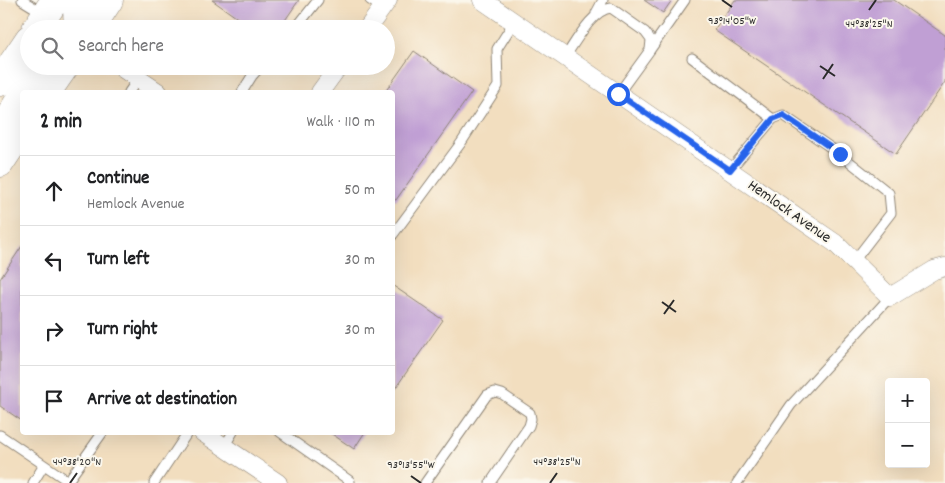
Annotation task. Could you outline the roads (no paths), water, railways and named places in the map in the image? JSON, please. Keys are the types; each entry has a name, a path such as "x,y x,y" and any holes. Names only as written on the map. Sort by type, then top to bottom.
{"main road":[{"path":"78,20 77,9 81,0"},
{"path":"96,20 109,0"},
{"path":"0,82 20,52"},
{"path":"26,90 35,75"},
{"path":"48,90 59,75"},
{"path":"0,133 20,99"},
{"path":"0,163 20,133"}],"street":[{"name":"Hemlock Avenue","path":"482,0 835,243 890,297"},
{"path":"372,20 380,3"},
{"path":"126,75 134,86 150,90"},
{"path":"321,90 332,75"},
{"path":"890,297 934,270 945,267"},
{"path":"212,435 228,440 278,483"}],"lane":[{"path":"22,0 46,18"},
{"path":"302,20 318,0"},
{"path":"565,57 603,0"},
{"path":"618,94 686,0"},
{"path":"594,16 605,9 611,8 645,32 651,40 650,50"},
{"path":"395,232 461,143 498,86 497,49 514,22"},
{"path":"692,58 773,119"},
{"path":"243,90 253,75"},
{"path":"730,170 773,119 783,115 840,154 889,193 890,213 854,262"},
{"path":"737,483 791,405 890,297"},
{"path":"425,483 487,395 495,392 502,394 530,413 531,419 529,426 490,483"},
{"path":"0,434 68,481 101,435"},
{"path":"154,483 186,435"},
{"path":"284,435 350,481 350,483"},
{"path":"33,483 44,465"}]}
